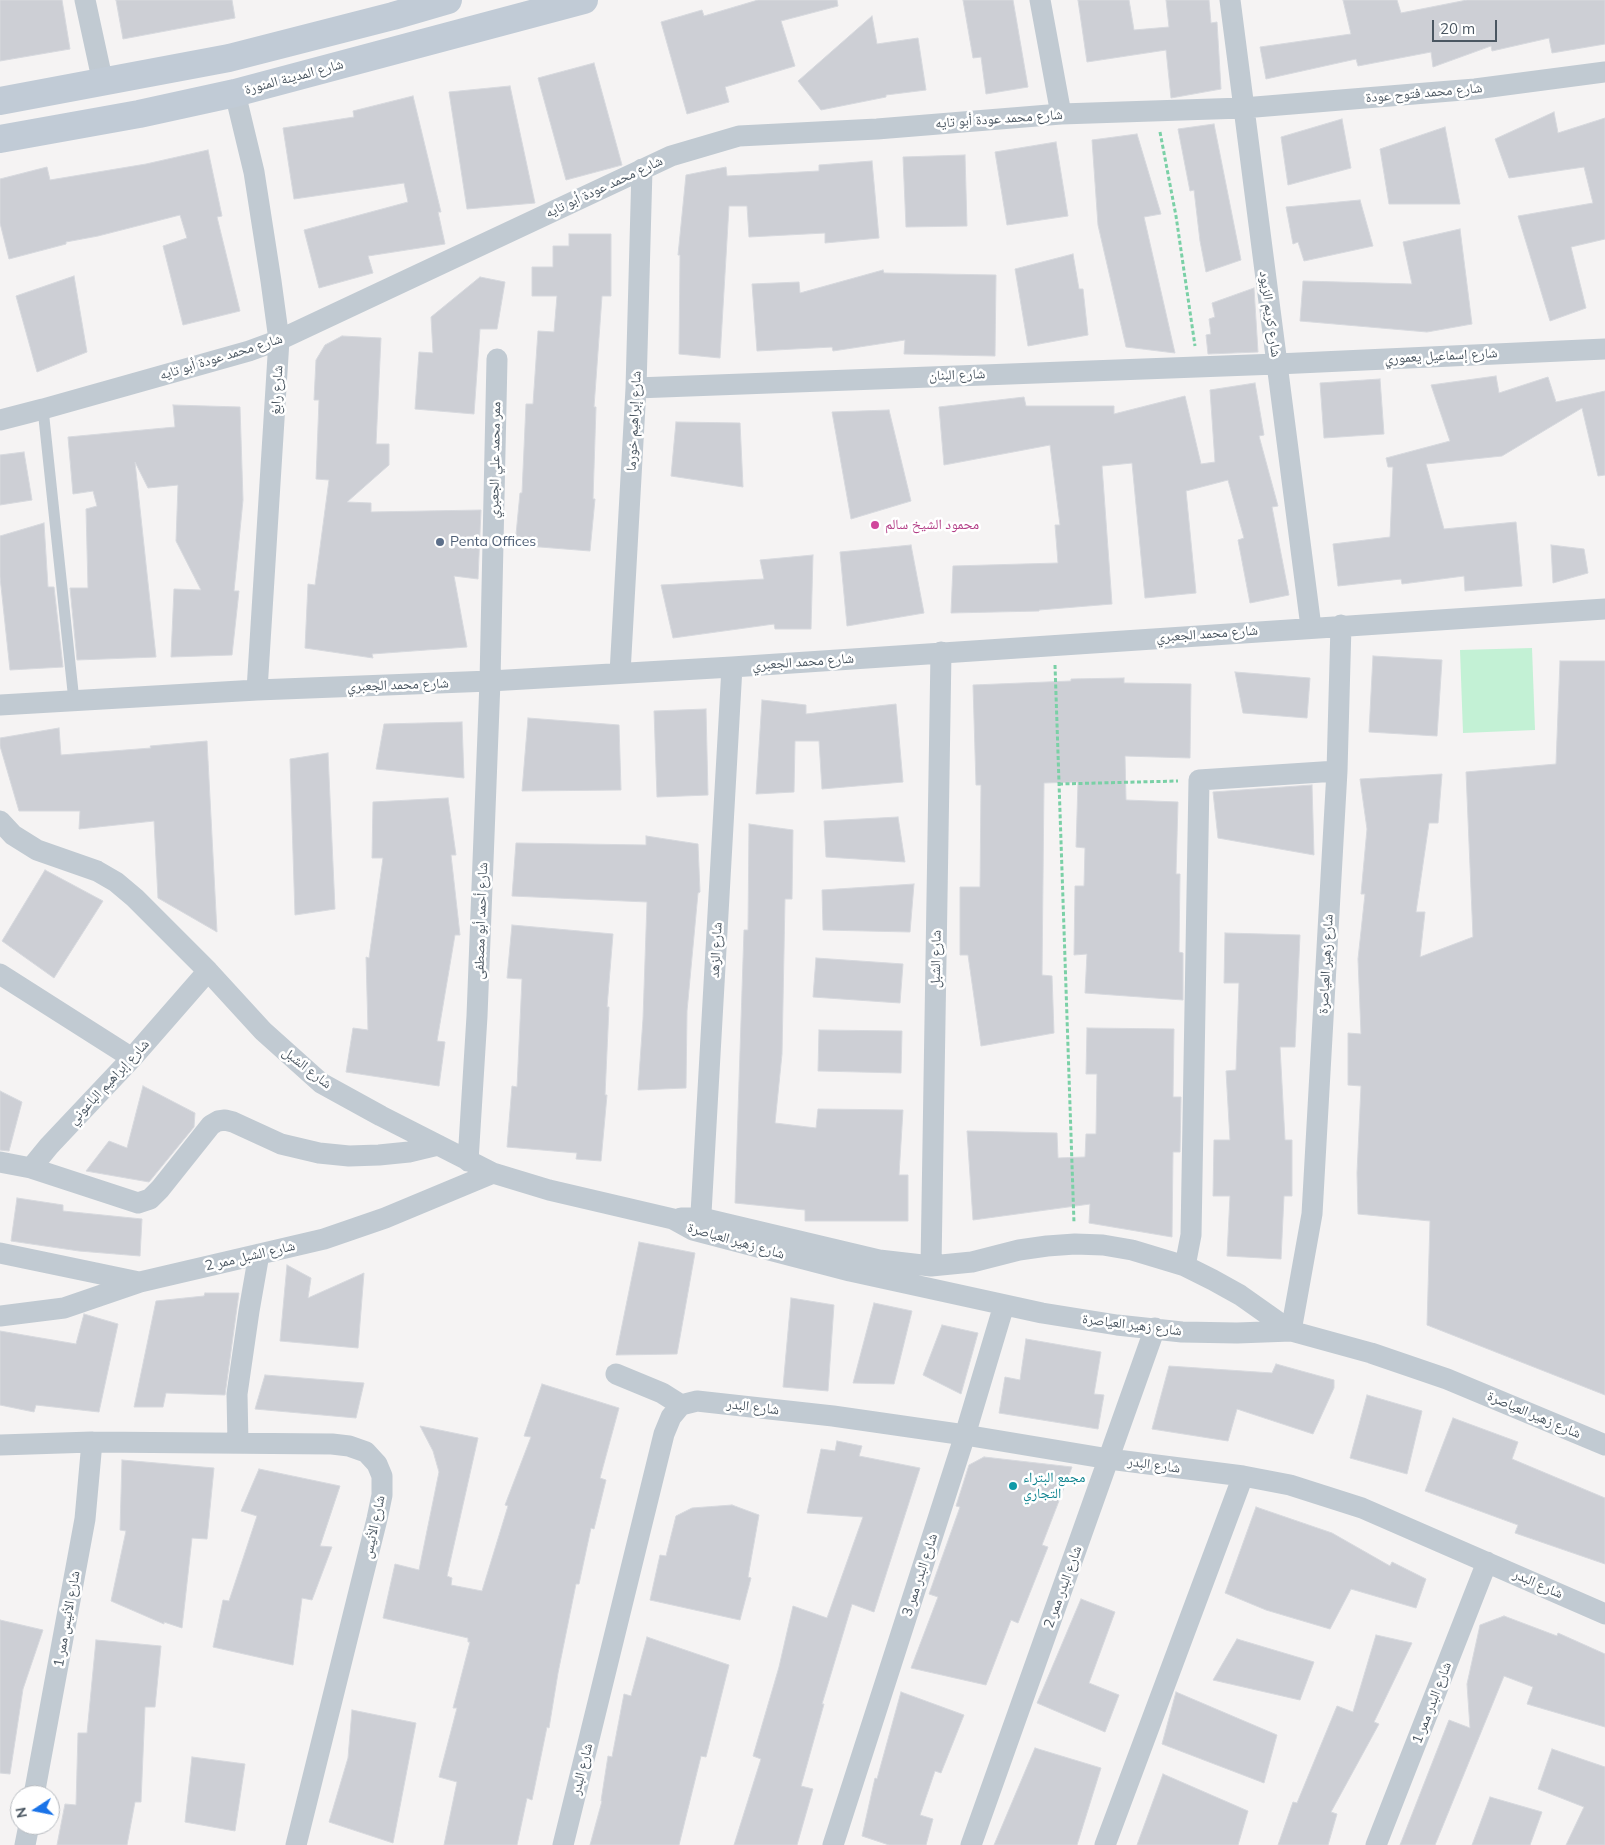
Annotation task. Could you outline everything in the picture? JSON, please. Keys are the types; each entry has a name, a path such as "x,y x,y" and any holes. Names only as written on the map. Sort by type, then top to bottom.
{"main road":[{"path":"0,101 229,58 396,8 448,0"},
{"name":"شارع المدينة المنورة","path":"0,139 139,114 236,93 584,0"}],"street":[{"path":"85,0 103,83"},
{"path":"1040,0 1061,114"},
{"name":"شارع كريم الزيود","path":"1230,0 1311,627"},
{"name":"شارع محمد فتوح عودة","path":"1243,108 1475,89 1605,72"},
{"name":"شارع رابغ","path":"236,93 254,172 279,340 257,690"},
{"name":"شارع محمد عودة أبو تايه","path":"0,420 249,351 279,340 671,156 739,136 876,129 1061,114 1243,108"},
{"name":"شارع إبراهيم خورما","path":"620,673 636,388 642,170"},
{"name":"شارع إسماعيل يعموري","path":"1277,364 1605,349"},
{"name":"ممر محمد علي الجعبري","path":"490,682 498,359"},
{"name":"شارع البنان","path":"636,388 1277,364"},
{"name":"شارع محمد الجعبري","path":"0,705 257,690 490,682 1605,608"},
{"name":"شارع زهير العياصرة","path":"1291,1331 1312,1214 1337,771 1341,625"},
{"name":"شارع الشبل","path":"931,1266 941,652"},
{"name":"شارع الزهد","path":"701,1225 732,667"},
{"name":"شارع أحمد أبو مصطفى","path":"468,1161 477,1016 490,682"},
{"path":"1185,1266 1191,1235 1199,780 1337,771"},
{"name":"شارع الشبل","path":"0,822 13,835 37,850 97,871 116,882 135,898 208,971 263,1031 321,1083 493,1173 549,1190 673,1219"},
{"name":"شارع إبراهيم الباعوني","path":"31,1168 49,1146 132,1058 208,971"},
{"path":"0,974 132,1058"},
{"path":"0,1162 31,1168 138,1203 150,1199 160,1189 211,1125 218,1121 233,1122 281,1144 320,1153 349,1156 379,1155 409,1152 438,1145"},
{"name":"شارع الشبل ممر 2","path":"0,1316 64,1308 140,1282 324,1239 358,1229 493,1173"},
{"name":"شارع زهير العياصرة","path":"673,1219 688,1217 701,1225 852,1262 1004,1305 1079,1320 1210,1333 1291,1331 1371,1353 1448,1379 1605,1445"},
{"name":"شارع زهير العياصرة","path":"852,1262 879,1260 931,1266 972,1262 1019,1250 1075,1244 1103,1245 1132,1250 1185,1266 1240,1295 1291,1331"},
{"path":"0,1252 140,1282"},
{"path":"238,1443 237,1394 259,1254"},
{"name":"شارع البدر ممر 3","path":"834,1845 965,1435 1004,1305"},
{"name":"شارع البدر ممر 2","path":"971,1845 1155,1328"},
{"path":"616,1374 662,1393 681,1405"},
{"name":"شارع البدر","path":"563,1845 664,1434 671,1417 681,1405 697,1401 965,1435 1109,1458 1243,1476 1290,1486 1362,1508 1605,1614"},
{"name":"شارع الأنيس","path":"0,1445 92,1442 332,1444 348,1446 366,1452 377,1464 382,1476 382,1495 377,1519 296,1845"},
{"name":"شارع الأنيس ممر 1","path":"36,1785 85,1519 92,1442"},
{"path":"1105,1845 1243,1476"},
{"name":"شارع البدر ممر 1","path":"1376,1845 1487,1562"}],"lane":[{"path":"43,409 74,701"}],"path":[{"path":"1156,112 1176,216 1198,366"},
{"path":"1055,644 1075,1244"},
{"path":"1059,784 1199,780"}],"green space":[{"path":"1532,648 1535,730 1463,733 1460,650"}],"building":[{"path":"0,0 62,0 70,49 0,61"},
{"path":"116,0 232,0 235,18 123,39"},
{"path":"758,0 837,0 838,6 781,21 795,66 725,87 729,102 687,114 661,22 702,10 704,16"},
{"path":"963,0 1013,0 1028,87 986,94 981,57 973,58"},
{"path":"1078,0 1129,0 1134,30 1169,27 1166,0 1209,0 1211,23 1217,22 1221,89 1171,98 1166,50 1087,62"},
{"path":"1343,0 1397,0 1401,13 1467,0 1605,0 1605,44 1552,53 1549,38 1492,51 1491,46 1433,67 1431,52 1358,66 1356,59 1266,79 1260,47 1351,34"},
{"path":"872,16 877,44 918,38 926,90 886,95 886,97 821,110 798,81"},
{"path":"594,63 622,165 566,180 538,78"},
{"path":"510,86 535,203 467,209 449,92"},
{"path":"413,96 441,212 438,212 445,244 368,256 373,273 319,288 304,230 408,202 404,183 294,199 283,128 354,117 353,111"},
{"path":"1554,112 1558,133 1605,118 1605,239 1571,247 1586,308 1550,321 1518,216 1593,203 1584,167 1509,178 1495,139"},
{"path":"1342,119 1351,168 1288,185 1281,137"},
{"path":"1214,124 1241,260 1206,272 1194,190 1190,191 1178,129"},
{"path":"1445,127 1460,204 1389,204 1380,149"},
{"path":"1137,134 1161,214 1144,217 1175,353 1126,347 1098,225 1092,140"},
{"path":"1056,142 1068,216 1007,225 995,152"},
{"path":"208,150 222,216 217,217 240,311 183,325 163,246 187,238 180,215 98,236 66,242 66,244 9,259 0,223 0,179 47,167 50,180 146,164"},
{"path":"965,155 967,226 906,227 903,157"},
{"path":"872,161 879,238 825,243 825,233 749,237 747,206 729,206 720,358 679,354 680,255 678,255 686,175 726,167 727,176 819,171 819,165"},
{"path":"1360,200 1373,246 1304,261 1298,242 1293,244 1286,207"},
{"path":"1460,229 1472,324 1427,332 1300,321 1303,281 1412,284 1403,242"},
{"path":"569,234 611,234 611,296 602,296 594,407 596,407 593,499 595,499 590,551 515,545 520,493 522,493 526,404 533,404 538,331 554,332 557,296 532,296 532,267 553,267 553,246 569,246"},
{"path":"1073,254 1079,289 1083,289 1088,335 1028,346 1015,269"},
{"path":"883,270 884,273 996,275 995,356 904,354 905,340 833,351 832,347 757,351 752,284 799,282 800,293"},
{"path":"74,276 87,352 37,372 16,296"},
{"path":"480,277 505,282 497,329 480,329 474,414 415,409 419,352 433,353 431,317"},
{"path":"1254,288 1258,352 1208,354 1206,335 1211,334 1209,319 1215,317 1212,303"},
{"path":"342,336 381,338 376,444 389,444 389,465 347,502 371,503 371,512 481,510 478,579 454,576 467,647 372,654 373,658 305,648 308,584 315,585 329,480 316,479 319,400 314,400 316,360 325,345"},
{"path":"1496,376 1499,393 1548,377 1556,402 1605,391 1605,475 1598,476 1582,408 1502,456 1426,464 1444,529 1516,522 1522,586 1465,591 1464,576 1402,584 1401,579 1338,586 1333,544 1390,537 1393,467 1388,467 1386,458 1450,441 1431,385"},
{"path":"1380,379 1384,434 1324,438 1320,383"},
{"path":"1255,383 1264,435 1259,436 1278,506 1272,507 1289,595 1250,603 1238,540 1244,538 1228,480 1186,491 1196,593 1145,598 1132,463 1102,466 1112,604 1039,611 951,613 953,566 1058,563 1055,525 1060,525 1050,445 944,465 939,407 1024,397 1026,406 1114,406 1114,414 1185,396 1201,464 1215,462 1210,390"},
{"path":"173,405 240,407 243,500 234,591 239,591 232,655 171,657 174,589 201,590 176,541 178,485 148,488 135,462 156,657 77,660 70,588 88,588 86,509 97,506 93,491 73,494 68,437 175,427"},
{"path":"889,410 911,501 851,519 832,412"},
{"path":"676,422 740,423 743,487 671,476"},
{"path":"24,452 32,500 0,505 0,455"},
{"path":"44,523 48,587 54,587 63,667 10,670 0,577 0,536"},
{"path":"911,545 924,613 847,626 840,552"},
{"path":"1551,545 1584,549 1588,573 1553,583"},
{"path":"813,555 811,629 775,629 774,624 673,638 661,585 764,579 760,560"},
{"path":"1373,656 1442,660 1437,736 1369,732"},
{"path":"1560,661 1605,661 1605,1395 1427,1325 1430,1221 1358,1214 1357,1173 1361,1086 1348,1085 1348,1033 1361,1034 1358,959 1365,894 1361,894 1367,829 1360,779 1442,774 1438,823 1429,823 1416,912 1425,912 1420,957 1473,937 1466,772 1556,764"},
{"path":"1235,672 1310,678 1307,718 1243,713"},
{"path":"1124,678 1124,683 1191,684 1190,758 1125,756 1126,800 1178,802 1176,874 1180,874 1179,952 1183,953 1183,1000 1085,993 1087,954 1074,955 1075,886 1084,886 1085,848 1076,847 1078,782 1044,783 1042,975 1052,976 1054,1033 981,1046 968,955 960,955 960,887 980,887 981,785 976,785 973,685"},
{"path":"762,700 806,705 806,714 896,704 903,782 822,789 819,741 795,741 794,792 756,794"},
{"path":"706,709 708,795 657,797 654,711"},
{"path":"528,718 619,725 621,790 522,791"},
{"path":"462,722 464,778 376,769 384,724"},
{"path":"59,728 61,755 151,748 150,746 207,741 217,932 158,898 154,821 79,829 80,811 19,811 0,746 0,738"},
{"path":"328,753 335,909 295,915 290,759"},
{"path":"1312,785 1314,855 1218,838 1213,792"},
{"path":"448,798 456,855 451,855 460,935 455,935 437,1041 445,1042 439,1086 346,1072 353,1028 368,1030 366,957 369,958 383,858 372,858 373,802"},
{"path":"898,817 905,862 826,857 824,821"},
{"path":"749,824 793,830 792,899 785,899 782,1054 775,1123 816,1128 818,1109 903,1110 899,1175 908,1175 908,1221 805,1221 805,1210 735,1203 744,930 748,930"},
{"path":"646,836 698,844 700,892 698,893 687,1011 686,1088 638,1090 643,1019 647,902 512,896 516,843 646,845"},
{"path":"45,870 103,901 54,978 2,941"},
{"path":"914,884 910,932 823,930 822,890"},
{"path":"512,925 613,934 607,1007 609,1007 605,1095 607,1095 601,1161 576,1159 577,1153 507,1147 512,1086 517,1087 522,979 507,978"},
{"path":"1225,933 1300,935 1295,1047 1280,1047 1285,1140 1292,1140 1292,1196 1284,1196 1281,1259 1227,1256 1230,1196 1213,1196 1214,1140 1230,1140 1226,1071 1236,1070 1239,983 1224,983"},
{"path":"816,958 903,964 900,1003 813,997"},
{"path":"1087,1028 1174,1029 1173,1097 1181,1097 1180,1152 1173,1152 1172,1237 1089,1223 1090,1204 973,1220 967,1131 1057,1133 1058,1158 1085,1157 1086,1134 1096,1134 1097,1074 1086,1074"},
{"path":"819,1030 902,1031 901,1073 818,1071"},
{"path":"143,1086 195,1113 194,1127 149,1182 86,1171 109,1141 127,1148"},
{"path":"0,1091 22,1102 9,1151 0,1150"},
{"path":"17,1198 63,1205 63,1211 142,1219 140,1256 79,1251 11,1241"},
{"path":"639,1242 695,1253 677,1354 616,1355"},
{"path":"287,1265 311,1278 308,1298 364,1273 358,1348 280,1341"},
{"path":"205,1293 239,1293 225,1395 166,1393 163,1407 134,1407 156,1301 204,1296"},
{"path":"791,1298 834,1305 828,1391 783,1387"},
{"path":"874,1303 912,1311 894,1384 853,1383"},
{"path":"84,1314 118,1324 99,1412 36,1405 34,1412 0,1405 0,1331 76,1344"},
{"path":"942,1325 978,1333 961,1394 923,1375"},
{"path":"1026,1339 1101,1352 1094,1394 1104,1395 1098,1429 999,1413 1005,1377 1020,1380"},
{"path":"1276,1364 1334,1380 1334,1388 1313,1434 1237,1409 1228,1441 1152,1429 1169,1366 1272,1373"},
{"path":"265,1375 364,1383 356,1418 255,1409"},
{"path":"542,1384 619,1408 600,1478 606,1480 594,1529 591,1528 579,1584 576,1584 549,1728 547,1727 532,1800 527,1798 517,1845 444,1845 457,1782 439,1777 457,1708 453,1708 470,1642 468,1642 468,1638 383,1618 395,1564 419,1570 439,1472 433,1451 420,1426 478,1438 447,1576 452,1578 451,1585 482,1591 508,1506 505,1505 531,1437 524,1436"},
{"path":"1367,1395 1422,1411 1407,1474 1350,1458"},
{"path":"1453,1418 1518,1442 1512,1459 1605,1498 1605,1564 1515,1533 1518,1525 1425,1491"},
{"path":"837,1441 862,1446 859,1456 920,1468 874,1612 852,1604 822,1704 824,1704 801,1786 813,1789 797,1845 734,1845 761,1759 753,1756 779,1667 793,1606 827,1618 863,1517 807,1513 821,1449 835,1451"},
{"path":"984,1457 1072,1467 1042,1545 1048,1547 1018,1623 1011,1620 986,1685 911,1668 938,1597 929,1594 960,1507 956,1506 969,1465"},
{"path":"122,1460 214,1468 207,1539 192,1538 182,1628 164,1622 164,1624 111,1601 126,1531 120,1530"},
{"path":"259,1469 340,1486 320,1546 332,1547 312,1600 302,1598 293,1665 213,1647 223,1600 229,1601 257,1516 241,1511"},
{"path":"732,1505 759,1515 748,1577 751,1578 740,1620 650,1600 660,1555 666,1556 676,1516 692,1508"},
{"path":"1256,1507 1332,1533 1390,1566 1392,1562 1426,1579 1416,1608 1351,1589 1330,1629 1266,1610 1225,1593"},
{"path":"1081,1599 1115,1612 1089,1683 1119,1695 1105,1732 1037,1703"},
{"path":"1504,1616 1557,1636 1558,1633 1605,1654 1605,1727 1527,1704 1533,1687 1504,1676 1435,1845 1400,1845 1449,1720 1470,1728 1467,1684 1480,1625"},
{"path":"0,1620 43,1630 23,1689 10,1774 0,1773"},
{"path":"1376,1635 1412,1643 1374,1722 1379,1724 1331,1812 1337,1814 1328,1845 1278,1845 1293,1802 1297,1803 1337,1706 1353,1712"},
{"path":"647,1637 729,1665 706,1757 701,1756 679,1845 590,1845 602,1801 608,1756 612,1757 624,1694 631,1696"},
{"path":"1237,1639 1314,1662 1300,1700 1213,1680"},
{"path":"96,1640 161,1646 155,1707 145,1707 141,1802 135,1802 127,1845 57,1845 65,1804 76,1805 78,1733 87,1733"},
{"path":"901,1692 964,1715 941,1773 935,1771 920,1815 933,1819 926,1845 889,1845 862,1836 875,1778 877,1779"},
{"path":"1176,1692 1277,1735 1264,1783 1162,1744"},
{"path":"352,1710 416,1723 393,1843 329,1822 348,1758"},
{"path":"1035,1748 1101,1768 1077,1845 994,1845"},
{"path":"1552,1749 1605,1767 1605,1845 1566,1845 1584,1807 1538,1789"},
{"path":"192,1757 245,1764 235,1831 185,1822"},
{"path":"1163,1774 1248,1811 1238,1845 1137,1845"},
{"path":"1490,1797 1542,1812 1530,1845 1472,1845"}],"place":[{"name":"محمود الشيخ سالم","path":"875,525"},
{"name":"Penta Offices","path":"440,542"},
{"name":"مجمع البتراء التجاري","path":"1013,1486"}]}
